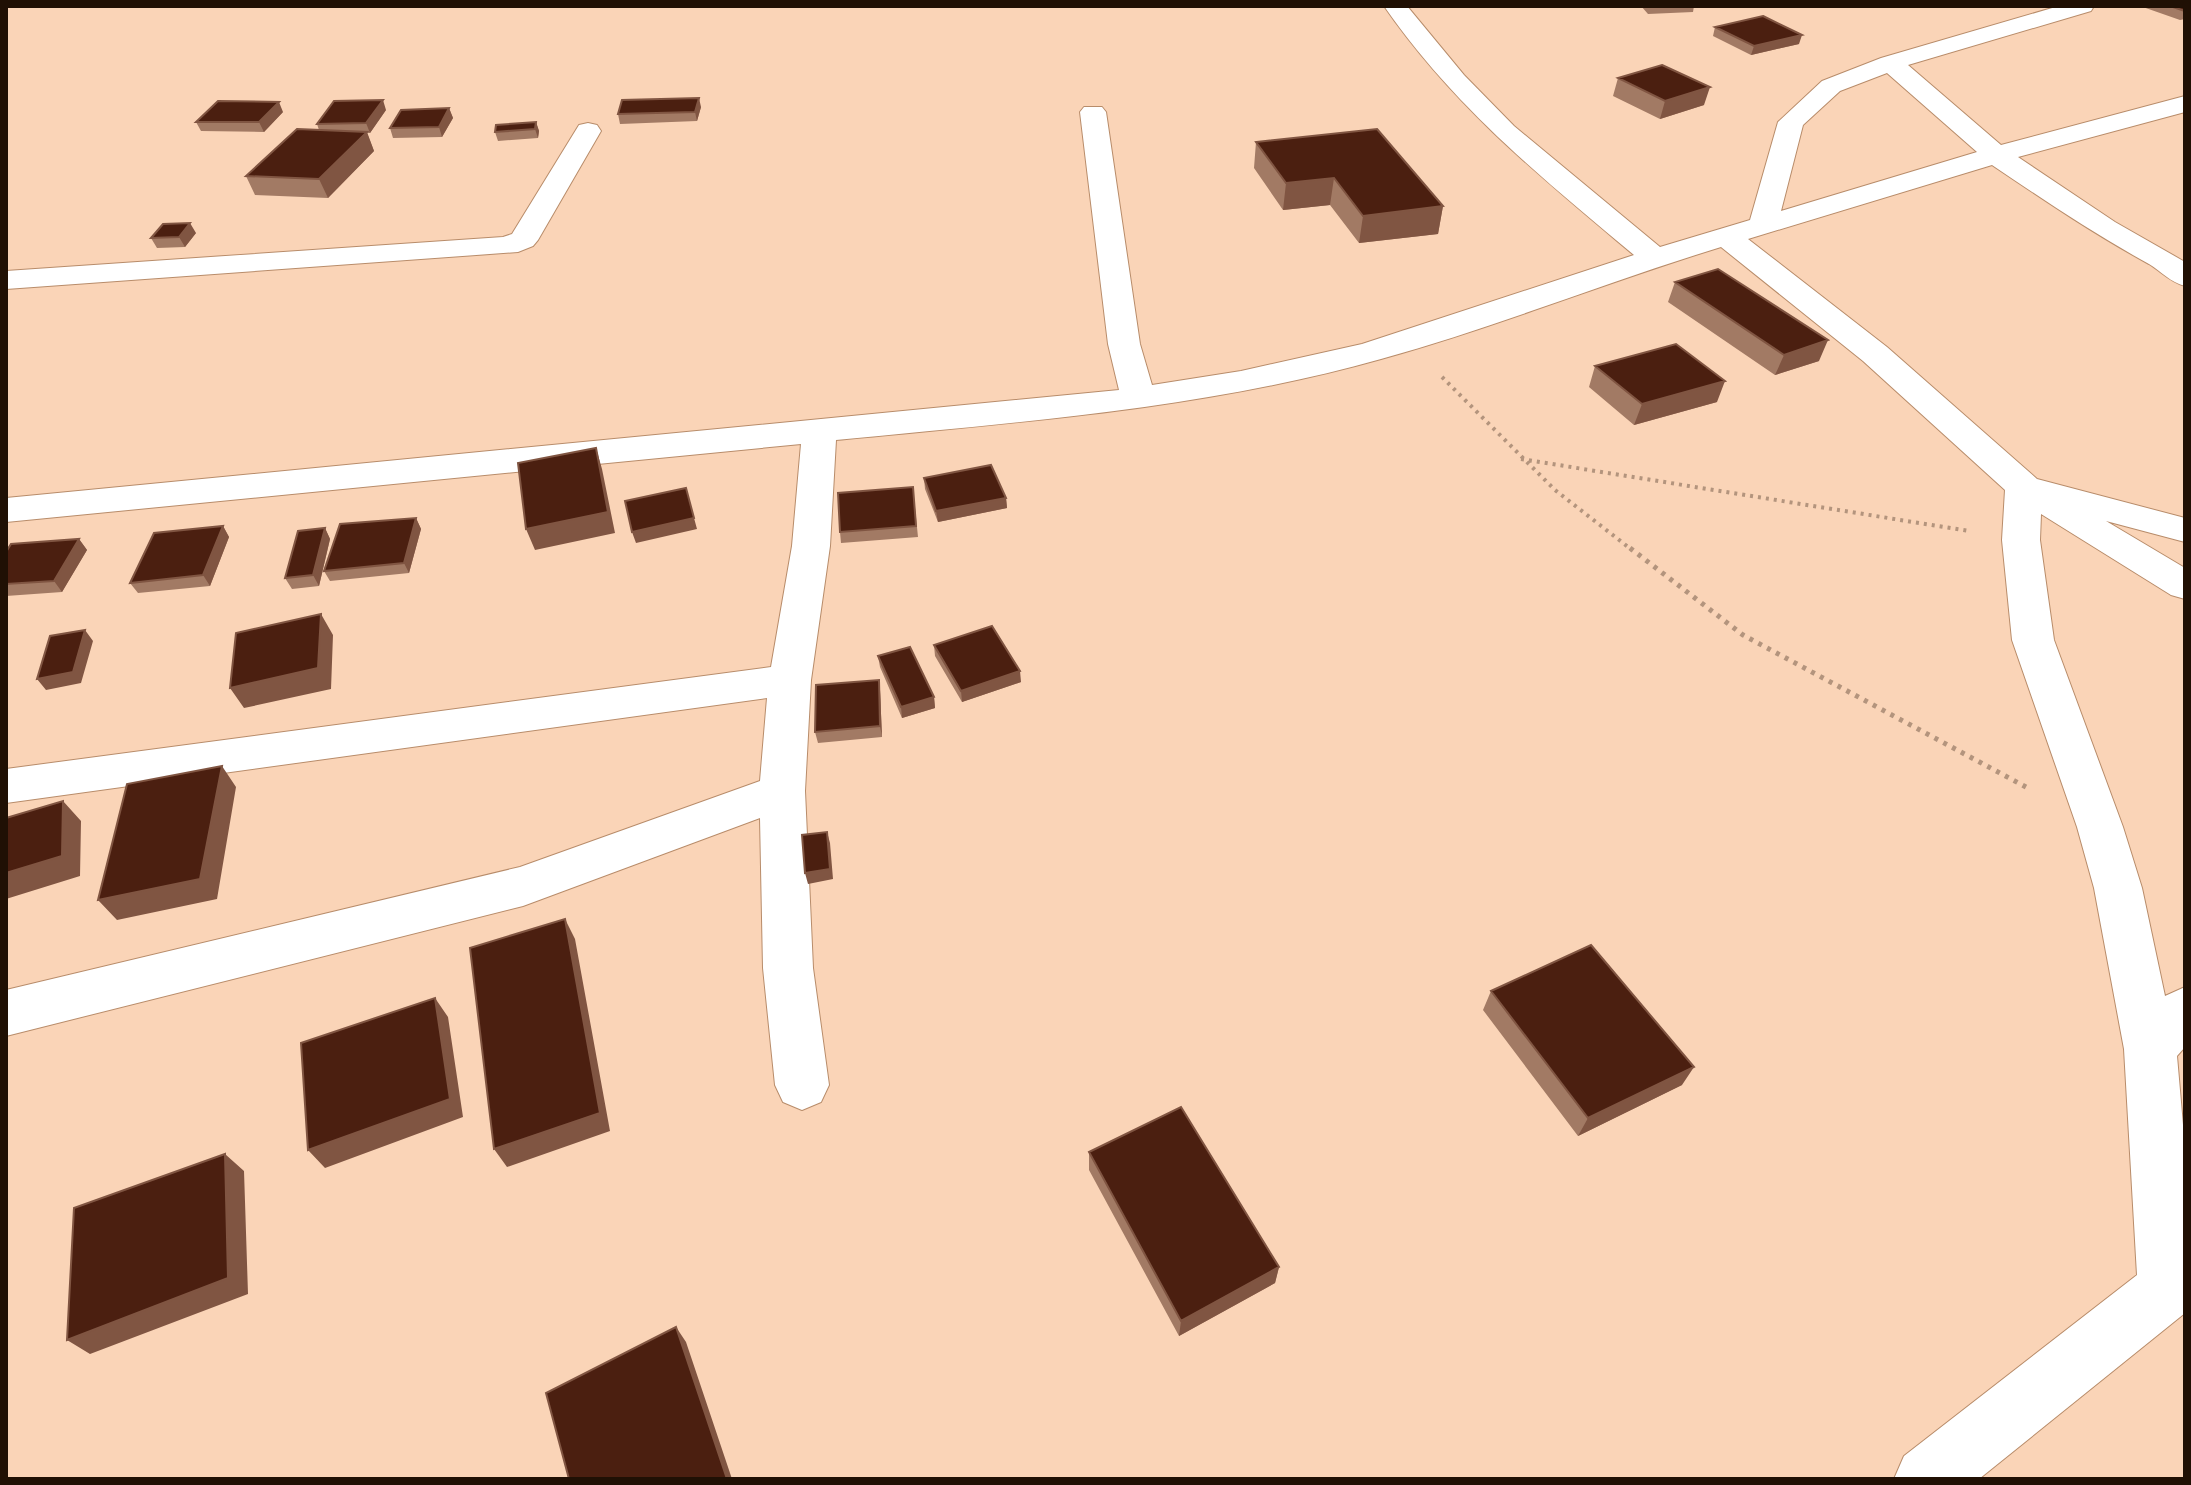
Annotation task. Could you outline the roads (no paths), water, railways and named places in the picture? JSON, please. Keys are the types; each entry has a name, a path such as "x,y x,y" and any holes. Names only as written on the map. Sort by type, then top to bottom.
{"street":[{"path":"1395,6 1433,56 1521,147 1655,258"},
{"path":"1763,226 1791,122 1831,86 1890,63 2083,6"},
{"path":"1890,63 1996,155 2105,228 2165,261 2185,277"},
{"path":"6,510 1079,406 1241,381 1371,352 1655,258 1996,155 2185,104"},
{"path":"1093,112 1124,344 1138,397"},
{"path":"6,280 508,246 523,240 588,131"},
{"path":"1726,237 1875,354 2024,487 2185,586"},
{"path":"802,1085 788,968 782,791 790,680 811,546 819,432"},
{"path":"2024,487 2185,530"},
{"path":"1927,1479 2176,1281 2168,1030 2033,640 2021,540 2024,487"},
{"path":"6,786 790,680"},
{"path":"6,1013 523,886 782,791"}]}
